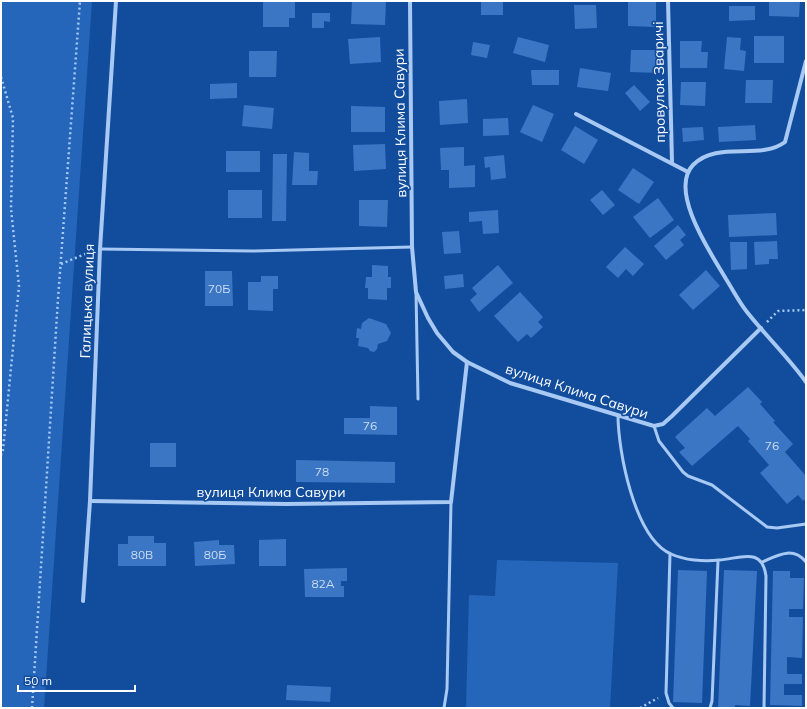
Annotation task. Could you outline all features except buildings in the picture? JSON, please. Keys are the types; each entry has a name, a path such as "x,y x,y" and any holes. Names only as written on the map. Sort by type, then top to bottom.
{"street":[{"name":"Галицька вулиця","path":"83,601 90,501 100,248 116,1"},
{"name":"вулиця Клима Савури","path":"410,1 412,247 416,292 437,333 453,352 467,362 510,383 654,426 663,424 672,416 761,328"},
{"name":"провулок Зваричі","path":"668,1 672,162"},
{"path":"806,61 785,142 776,148 734,151 712,155 701,159 688,172 686,186 691,213 700,233 746,312 806,382"},
{"name":"провулок Зваричі","path":"576,114 672,162 688,172"},
{"path":"451,502 467,362"},
{"name":"вулиця Клима Савури","path":"90,501 286,504 451,502"}],"lane":[{"path":"100,248 253,250 412,247"},
{"path":"416,292 418,399"},
{"path":"618,414 620,444 627,478 640,517 654,542 670,554 693,560 718,560 747,556 758,559 762,562 766,576 764,708"},
{"path":"654,426 659,441 683,472 688,476 712,485 766,527 777,528 806,524"},
{"path":"444,708 447,689 451,502"},
{"path":"762,562 784,553 792,552 798,554 806,562"},
{"path":"670,554 667,697 673,708"},
{"path":"710,708 712,701 718,560"}],"path":[{"path":"32,708 60,264 80,1"},
{"path":"1,77 13,118 11,209 19,286 3,450 1,455"},
{"path":"60,264 100,248"},
{"path":"761,328 778,311 806,310"},
{"path":"640,708 655,698 667,697"}],"shaded area":[{"path":"1,1 92,1 44,708 1,708"},
{"path":"497,560 618,563 610,708 466,708 469,595 495,596"}]}
